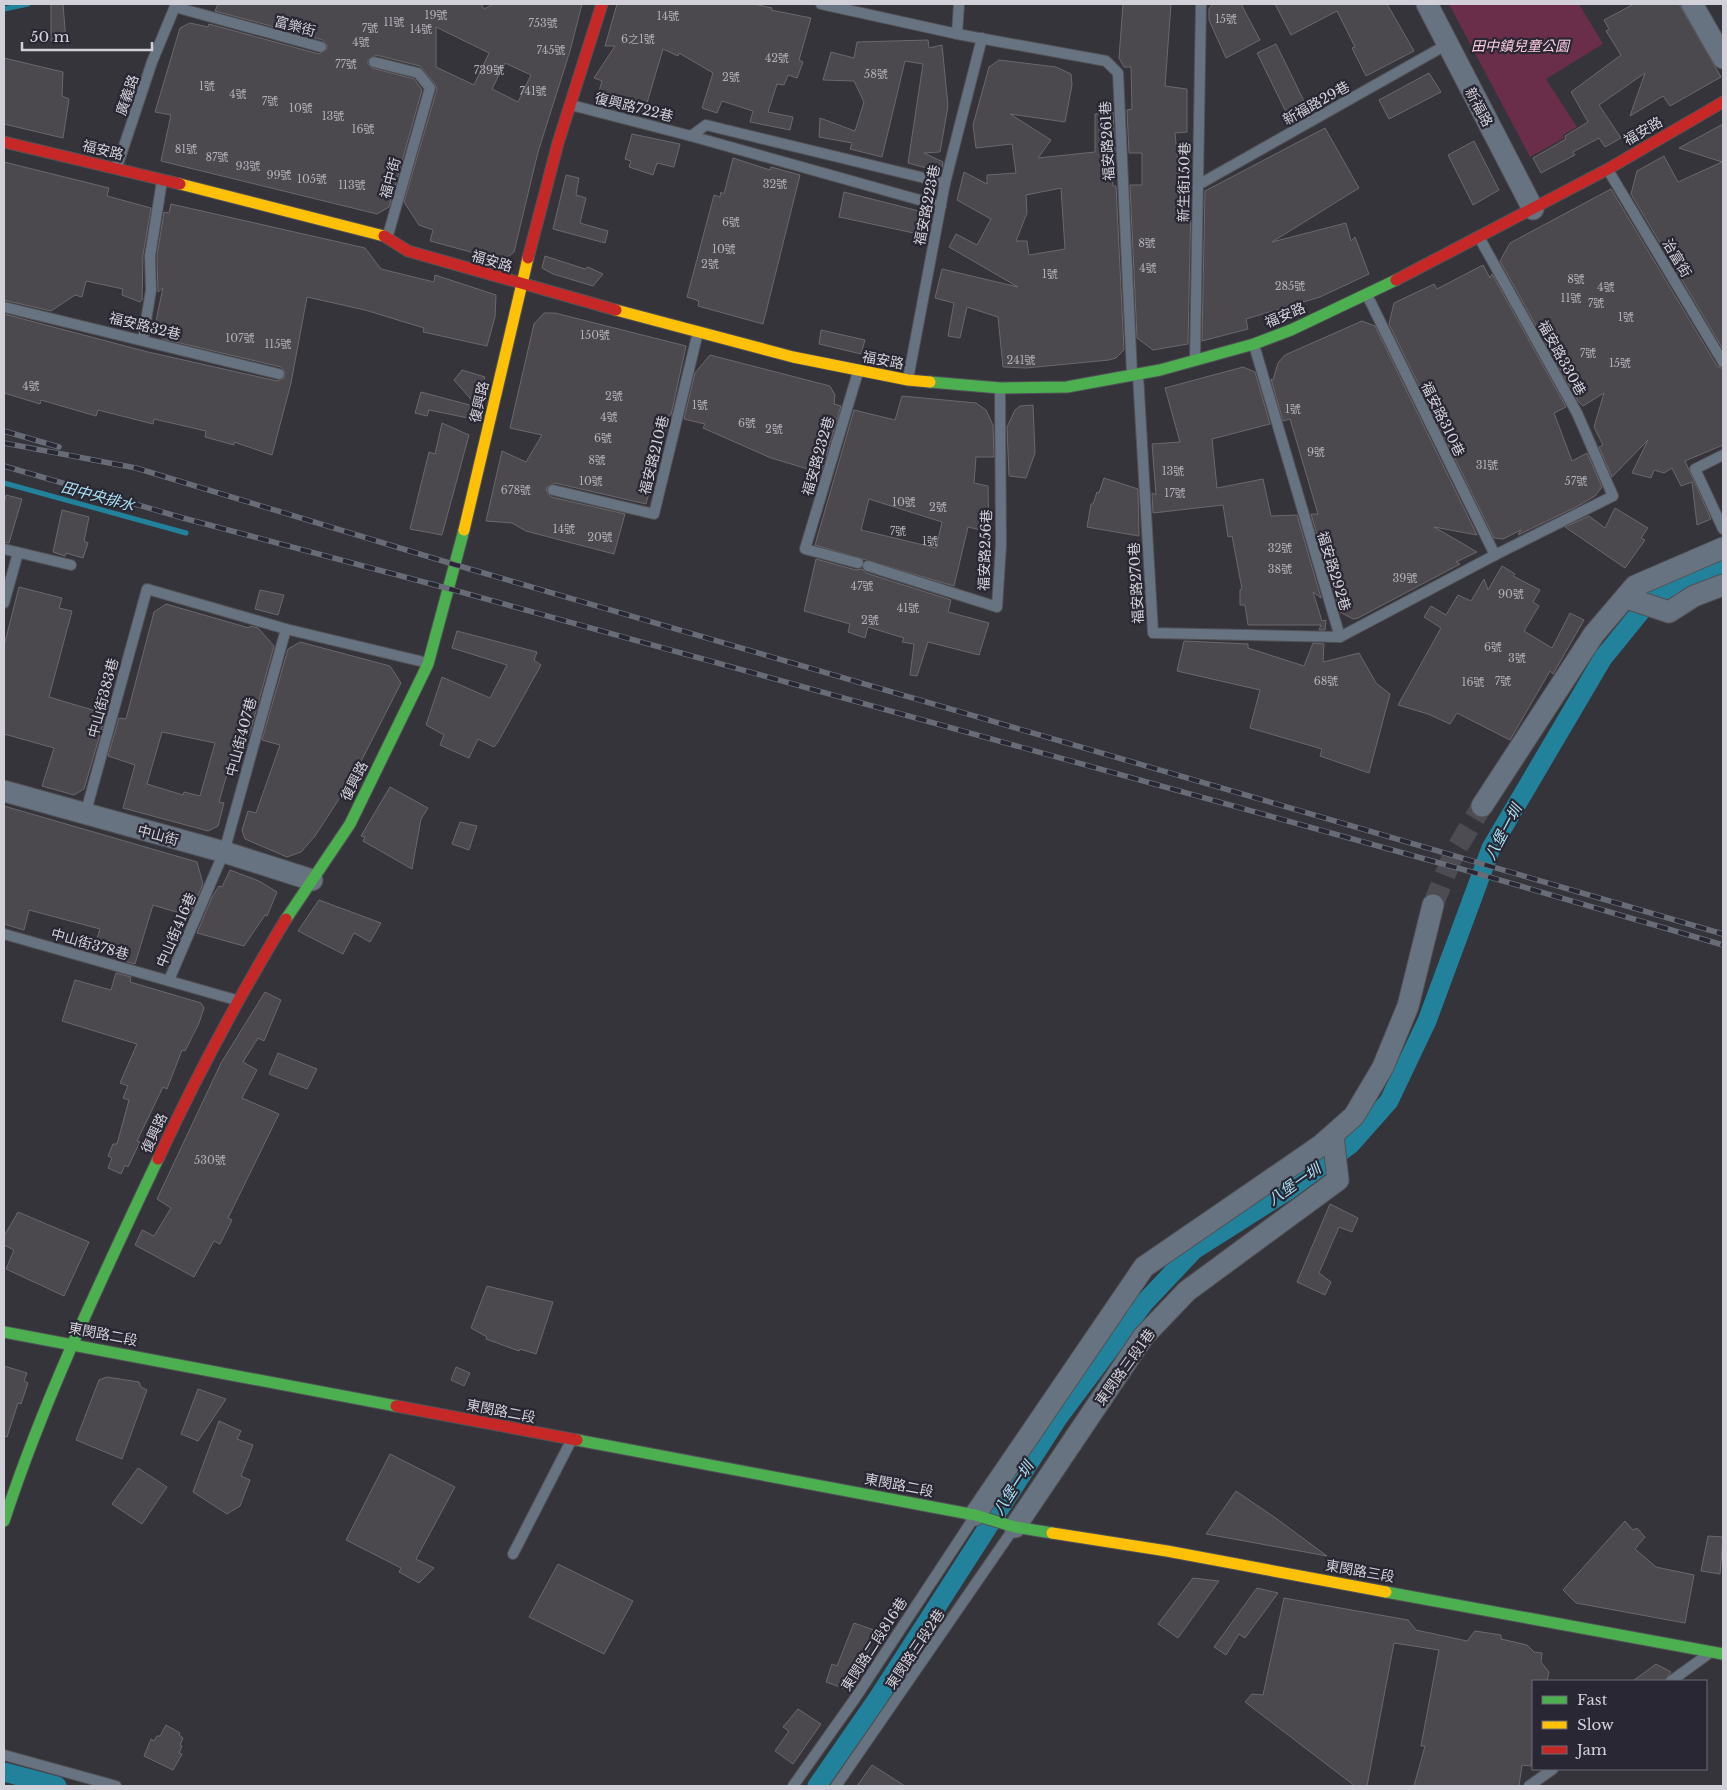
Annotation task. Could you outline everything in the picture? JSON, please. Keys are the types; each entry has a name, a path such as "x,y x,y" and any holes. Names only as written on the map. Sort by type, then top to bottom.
{"street":[{"name":"復興路","path":"4,1521 20,1472 72,1343 200,1071 237,1000 312,880 350,824 428,664 453,577 523,285 531,238 569,104 602,4"},
{"name":"新福路","path":"1427,4 1446,45 1533,209"},
{"path":"1692,4 1723,58"},
{"name":"福安路","path":"4,142 116,168 388,237 408,251 523,285 793,356 858,371 908,380 1000,388 1066,387 1135,375 1195,360 1254,344 1291,330 1367,295 1479,238 1608,169 1723,102"},
{"path":"1482,806 1594,634 1627,598 1635,586 1723,548"},
{"path":"1627,598 1669,612 1694,596 1723,585"},
{"name":"中山街","path":"4,791 224,852 312,880"},
{"path":"984,1518 1144,1267 1333,1136 1354,1116 1383,1067 1408,1006 1434,905"},
{"name":"東閔路三段1巷","path":"1015,1527 1143,1337 1188,1291 1338,1180 1333,1136"},
{"name":"東閔路二段","path":"4,1332 72,1343 984,1518"},
{"name":"東閔路三段","path":"984,1518 1015,1527 1167,1551 1717,1653"}],"lane":[{"name":"福安路261巷","path":"821,4 958,34 1106,61 1118,73 1135,375"},
{"path":"958,34 959,4"},
{"name":"新生街150巷","path":"1195,360 1201,4"},
{"name":"富樂街","path":"175,6 321,47"},
{"name":"廣義路","path":"116,168 152,62 175,6"},
{"name":"福安路223巷","path":"908,380 945,183 982,38"},
{"name":"新福路29巷","path":"1198,185 1446,45"},
{"name":"福中街","path":"374,62 418,73 430,88 388,237"},
{"name":"復興路722巷","path":"569,104 941,206"},
{"path":"691,136 706,125 945,183"},
{"name":"治富街","path":"1608,169 1723,362"},
{"path":"143,340 151,290 150,256 162,181"},
{"name":"福安路330巷","path":"1479,238 1577,413 1613,496"},
{"name":"福安路310巷","path":"1367,295 1495,555"},
{"name":"福安路32巷","path":"4,307 279,374"},
{"name":"福安路210巷","path":"553,490 654,514 698,331"},
{"name":"福安路292巷","path":"1254,344 1340,637 1495,555 1613,496"},
{"name":"福安路232巷","path":"858,371 805,549 863,565"},
{"name":"福安路270巷","path":"1135,375 1153,633 1340,637"},
{"name":"福安路256巷","path":"863,565 997,607 1001,545 1000,388"},
{"path":"1723,455 1695,469 1723,529"},
{"path":"4,549 72,566"},
{"path":"4,603 18,553"},
{"name":"中山街383巷","path":"85,815 147,589 286,629"},
{"path":"286,629 428,664"},
{"name":"中山街407巷","path":"224,852 286,629"},
{"name":"中山街416巷","path":"224,852 169,980 237,1000"},
{"name":"中山街378巷","path":"4,934 169,980"},
{"path":"513,1554 572,1440"},
{"name":"東閔路二段816巷","path":"793,1786 984,1518"},
{"name":"東閔路三段2巷","path":"836,1786 1015,1527"},
{"path":"1673,1680 1717,1653"},
{"path":"4,1755 116,1786"},
{"path":"1529,1786 1552,1770"}],"green space":[{"name":"田中鎮兒童公園","path":"1449,4 1579,4 1603,44 1546,79 1577,127 1563,135 1564,138 1530,157"}],"building":[{"path":"51,4 63,4 66,41 51,41"},
{"path":"218,4 481,4 484,9 494,4 582,4 570,51 538,152 514,252 509,256 497,259 430,241 433,230 419,225 404,202 437,89 420,66 376,55 368,60 368,64 372,68 414,79 422,90 389,207 377,214 161,161 171,115 155,112 180,28 190,23 208,27 209,24 319,54 327,49 327,45 323,40 215,11","holes":["436,27 489,53 474,85 436,67","505,63 531,75 518,102 492,89"]},
{"path":"617,4 754,4 772,8 771,10 811,18 799,60 803,62 797,78 788,75 784,85 777,84 768,112 793,117 790,130 750,122 753,111 722,101 717,113 702,108 713,73 679,53 678,56 663,49 644,113 597,98 602,81 594,78 615,46 605,46"},
{"path":"1123,4 1171,4 1165,86 1187,89 1187,132 1175,133 1180,184 1189,184 1191,198 1188,344 1153,350 1137,338 1130,185 1142,185 1142,153 1129,153 1127,110 1132,109 1131,67 1124,67 1119,58"},
{"path":"1213,4 1241,4 1260,40 1226,58 1209,20 1209,9"},
{"path":"1275,4 1387,4 1414,51 1366,76 1352,48 1355,47 1337,11 1291,35"},
{"path":"1634,4 1679,4 1721,77 1670,106 1663,96 1630,116 1645,73 1599,105 1621,138 1605,147 1599,138 1573,152 1575,155 1541,173 1533,158 1566,139 1565,136 1588,122 1571,92 1621,55 1606,31 1609,29 1604,20"},
{"path":"928,40 929,48 942,45 948,106 940,152 924,153 943,162 941,172 908,163 923,64 905,61 882,157 850,149 852,143 819,137 820,118 855,131 864,102 854,81 823,80 831,52 854,58 857,42"},
{"path":"1276,44 1307,107 1288,116 1257,53"},
{"path":"4,58 63,72 62,96 69,99 63,138 4,124"},
{"path":"999,60 1056,67 1071,74 1072,85 1065,122 1010,114 1051,140 1038,158 1095,152 1095,114 1113,112 1115,153 1110,154 1113,186 1116,186 1124,350 1116,358 1026,368 1003,367 998,317 967,307 960,338 948,336 954,303 935,298 942,269 1018,287 949,247 956,234 977,245 991,219 957,200 964,172 987,184 987,175 1016,173 1012,144 976,148 973,125 989,67","holes":["1061,188 1065,249 1029,255 1027,241 1016,241 1027,213 1026,195"]},
{"path":"1429,73 1441,92 1389,119 1379,100"},
{"path":"1723,124 1723,349 1631,194 1637,171 1664,156 1678,182 1722,162 1679,148"},
{"path":"1325,128 1359,188 1272,242 1346,223 1351,241 1355,237 1369,274 1320,297 1246,319 1248,329 1202,341 1205,191"},
{"path":"632,134 680,144 674,167 657,163 653,175 629,167 631,161 625,159"},
{"path":"1474,141 1499,190 1473,205 1448,155"},
{"path":"733,158 770,170 771,167 800,175 763,324 698,306 699,301 687,297 714,195 720,197 721,192 724,194"},
{"path":"4,162 109,188 107,196 151,208 143,255 142,300 140,302 122,295 123,289 86,281 82,297 75,295 51,311 4,300"},
{"path":"566,175 579,178 576,195 586,198 580,223 608,231 605,243 553,229"},
{"path":"1611,189 1717,366 1723,369 1723,445 1685,461 1711,519 1697,525 1692,482 1681,486 1672,468 1664,473 1654,470 1651,478 1632,473 1648,440 1612,477 1599,447 1603,445 1594,427 1604,393 1583,406 1578,401 1500,261 1510,243"},
{"path":"844,192 927,213 923,235 839,217"},
{"path":"171,204 365,248 381,269 434,282 435,275 496,295 495,317 487,346 423,332 424,328 365,310 307,297 291,383 272,455 234,442 234,445 205,437 206,431 154,419 153,424 98,410 96,416 41,400 40,404 4,393 4,314 148,352 277,381 284,378 285,372 281,367 163,339 154,330 163,288 158,292 157,256 164,212 169,213"},
{"path":"545,256 585,269 588,267 603,274 593,286 553,274 542,268"},
{"path":"1483,265 1490,278 1492,274 1566,407 1554,413 1572,461 1587,453 1602,487 1595,496 1576,507 1518,535 1521,530 1503,539 1494,538 1389,324 1394,303 1434,284 1437,289"},
{"path":"544,313 555,313 686,346 671,415 669,415 646,504 555,483 546,488 551,497 625,514 614,554 526,531 512,523 486,521 502,451 526,462 542,435 510,428 534,324"},
{"path":"1362,321 1375,326 1477,535 1434,527 1477,552 1456,562 1460,564 1353,619 1340,612 1311,514 1318,514 1290,419 1283,421 1271,379 1273,380 1278,363 1285,355"},
{"path":"821,330 865,340 861,354 819,344"},
{"path":"710,355 830,386 835,395 834,404 841,406 821,473 771,458 703,428 705,424 684,419 695,373"},
{"path":"1243,367 1255,372 1270,424 1212,439 1217,488 1263,479 1271,516 1297,515 1321,598 1313,592 1322,621 1326,620 1325,630 1319,630 1321,625 1248,625 1245,605 1240,605 1240,590 1242,589 1232,536 1228,537 1223,505 1153,513 1152,493 1156,495 1152,444 1180,442 1165,388"},
{"path":"462,370 485,377 477,406 454,380"},
{"path":"421,392 477,407 473,419 429,410 427,416 415,413"},
{"path":"902,396 976,403 986,410 993,425 994,457 976,457 974,483 988,486 989,532 968,527 954,586 815,545 854,410 895,420","holes":["869,499 942,522 936,548 861,530"]},
{"path":"1033,405 1035,453 1026,478 1009,476 1007,427 1015,410 1020,406"},
{"path":"442,423 469,435 442,535 410,529 429,452 435,454"},
{"path":"1104,478 1138,489 1139,536 1087,527 1091,504 1093,504 1097,492 1099,493"},
{"path":"6,495 22,499 9,543 4,542 4,503"},
{"path":"1615,508 1648,528 1641,538 1645,540 1625,568 1565,527 1589,516 1605,528"},
{"path":"62,510 89,517 84,541 88,543 83,558 66,553 65,556 53,552"},
{"path":"816,559 856,570 862,569 866,573 951,600 948,612 989,623 979,655 928,642 917,676 910,675 914,644 902,642 904,638 868,627 865,638 848,632 850,624 804,611"},
{"path":"1502,566 1515,574 1513,576 1540,590 1533,602 1539,606 1524,631 1552,648 1570,613 1584,620 1553,674 1550,671 1510,740 1457,713 1450,724 1428,714 1398,705 1441,628 1424,617 1431,606 1446,615 1458,595 1471,601 1484,579 1488,590"},
{"path":"19,587 62,598 59,608 72,611 49,697 106,714 84,789 74,795 42,786 54,748 4,734 4,646"},
{"path":"260,590 284,595 278,615 255,609"},
{"path":"166,604 249,628 250,626 258,628 274,646 249,736 245,735 241,748 236,747 225,781 219,802 224,803 218,826 208,831 123,808 135,765 108,756 119,718 126,719 154,612","holes":["162,732 215,743 200,796 184,792 183,795 147,784"]},
{"path":"457,631 537,652 534,660 541,665 498,742 494,747 478,739 469,758 440,745 444,735 426,725 442,677 490,698 507,665 452,648"},
{"path":"1184,641 1248,644 1248,648 1304,666 1313,643 1324,644 1323,662 1359,653 1376,683 1390,694 1369,773 1320,756 1322,749 1250,728 1260,690 1177,671"},
{"path":"300,642 390,666 401,683 352,779 315,836 301,852 287,857 245,839 242,830 248,811 256,813 280,745 262,740 288,649"},
{"path":"390,787 428,808 421,819 412,869 363,841 365,837 361,836"},
{"path":"4,806 197,862 203,884 189,916 153,905 135,964 121,960 122,956 94,948 100,929 29,910 24,930 4,924"},
{"path":"460,822 477,826 469,850 452,844"},
{"path":"230,870 259,881 277,892 267,916 265,915 244,946 197,933 212,897 219,886 222,887"},
{"path":"319,900 381,923 370,942 354,933 343,954 298,931"},
{"path":"116,973 131,977 130,982 201,1003 204,1008 185,1051 182,1050 167,1089 163,1087 137,1141 140,1142 128,1167 125,1165 121,1174 108,1168 112,1158 108,1156 113,1144 117,1144 129,1100 123,1098 128,1086 120,1083 137,1044 62,1021 75,980 111,990"},
{"path":"265,992 281,1000 264,1041 258,1038 243,1062 257,1070 242,1098 279,1114 228,1218 232,1220 220,1244 214,1241 194,1277 135,1245 142,1230 154,1236 171,1208 157,1199 221,1063"},
{"path":"278,1053 317,1069 307,1089 269,1074"},
{"path":"1330,1204 1358,1218 1352,1232 1339,1227 1319,1273 1331,1282 1325,1295 1297,1282"},
{"path":"18,1212 89,1242 64,1296 6,1269 14,1250 4,1245 4,1236"},
{"path":"487,1286 553,1302 536,1354 520,1349 519,1351 486,1339 487,1337 471,1328"},
{"path":"4,1366 27,1373 24,1381 28,1383 21,1404 18,1403 7,1437 4,1436"},
{"path":"456,1367 470,1373 464,1386 451,1380"},
{"path":"107,1377 139,1382 141,1387 147,1390 122,1459 76,1440 99,1380"},
{"path":"198,1389 226,1399 198,1441 181,1434"},
{"path":"219,1421 241,1431 237,1439 253,1445 241,1476 250,1480 240,1506 227,1514 193,1492"},
{"path":"390,1454 455,1487 416,1559 434,1568 419,1583 399,1572 401,1568 346,1540"},
{"path":"138,1468 167,1487 142,1524 112,1504"},
{"path":"1236,1491 1277,1519 1327,1556 1206,1534"},
{"path":"1625,1521 1633,1530 1637,1528 1645,1537 1635,1549 1656,1567 1694,1575 1685,1623 1576,1603 1563,1590"},
{"path":"1708,1536 1723,1537 1720,1574 1701,1571"},
{"path":"558,1564 633,1601 604,1654 529,1617"},
{"path":"1193,1578 1219,1581 1178,1638 1158,1624"},
{"path":"1257,1588 1278,1593 1245,1638 1239,1634 1226,1655 1214,1647"},
{"path":"1284,1598 1408,1620 1416,1630 1467,1641 1475,1631 1501,1635 1501,1639 1527,1645 1534,1652 1542,1653 1541,1662 1549,1672 1547,1680 1532,1680 1532,1760 1531,1766 1522,1765 1519,1786 1414,1786 1425,1746 1421,1746 1439,1650 1394,1643 1367,1786 1355,1786 1245,1702 1252,1694 1263,1695"},
{"path":"854,1623 877,1631 859,1672 854,1671 848,1690 826,1682 832,1664 837,1666"},
{"path":"1656,1664 1671,1672 1665,1680 1634,1680"},
{"path":"798,1709 821,1724 793,1764 775,1751 789,1731 783,1727"},
{"path":"166,1725 180,1733 179,1735 183,1738 179,1753 182,1754 173,1770 144,1756 151,1739 154,1741 157,1736 160,1736"},
{"path":"872,1765 905,1786 857,1786"}],"waterway":[{"path":"4,9 28,4"},
{"name":"田中央排水","path":"4,483 186,533"},
{"name":"八堡一圳","path":"817,1786 878,1698 1058,1418 1144,1303 1194,1250 1287,1191 1351,1144 1389,1101 1427,1021 1491,848 1603,658 1655,594 1723,568"},
{"name":"八堡一圳","path":"4,1772 57,1786"}],"tunnel":[{"path":"1433,905 1454,853 1482,806"}],"railway":[{"path":"4,431 59,447"},
{"path":"4,443 136,468 456,565 1723,934"},
{"path":"4,466 183,518 450,589 1472,872 1723,945"}],"traffic: fast":[{"path":"930,382 1000,388 1067,387 1160,370 1254,344 1291,330 1396,280"},
{"path":"286,919 350,824 428,664 464,530"},
{"path":"4,1521 37,1428 75,1338 158,1159"},
{"path":"4,1332 396,1406"},
{"path":"577,1440 975,1515 1015,1527 1052,1533"},
{"path":"1386,1592 1723,1654"}],"traffic: slow":[{"path":"180,184 384,236"},
{"path":"464,530 528,258"},
{"path":"616,310 793,357 908,380 930,382"},
{"path":"1052,1533 1167,1551 1386,1592"}],"traffic: jam":[{"path":"528,258 558,143 602,4"},
{"path":"1396,280 1608,169 1723,102"},
{"path":"4,142 180,184"},
{"path":"384,236 408,251 616,310"},
{"path":"158,1159 219,1037 286,919"},
{"path":"396,1406 577,1440"}]}
